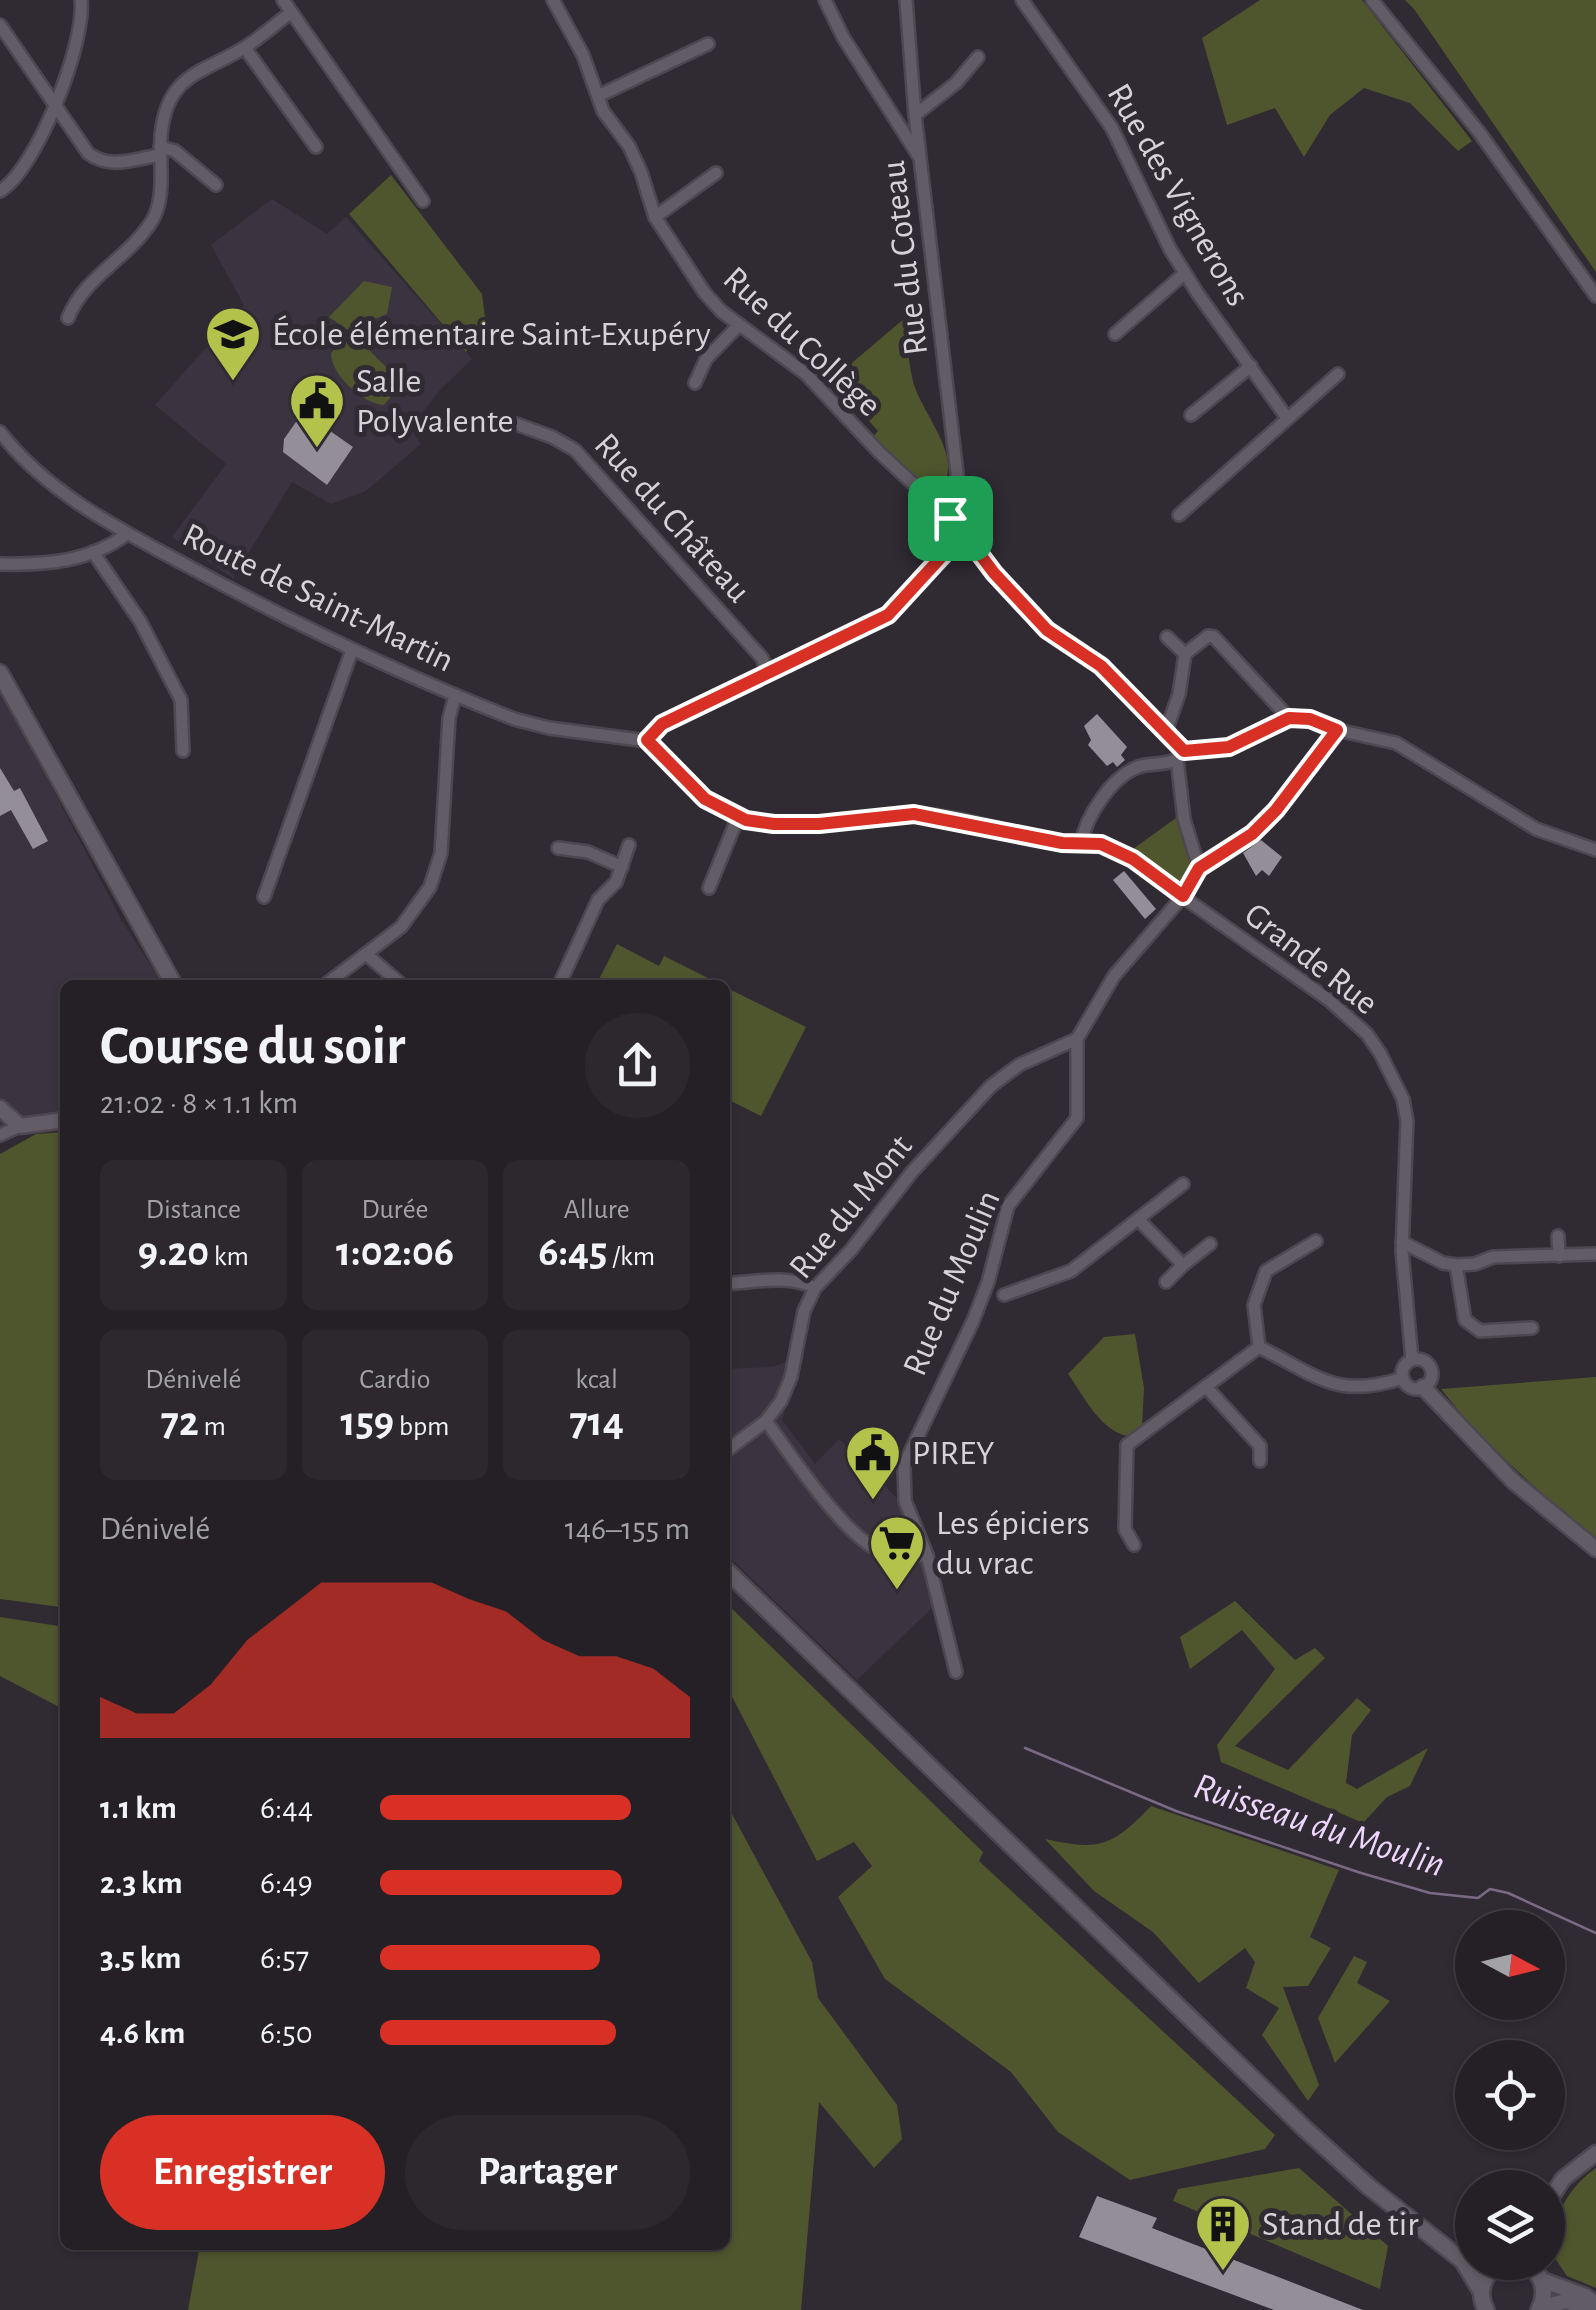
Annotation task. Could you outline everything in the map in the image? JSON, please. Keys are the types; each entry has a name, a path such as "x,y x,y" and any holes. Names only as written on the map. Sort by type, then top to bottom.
{"main road":[{"path":"0,673 171,980"},
{"path":"730,1574 1304,2128 1368,2186 1455,2247"},
{"path":"1436,2236 1471,2270 1482,2303"},
{"path":"1540,2280 1544,2292 1540,2309"}],"street":[{"path":"0,191 14,180 36,150 81,21 81,0"},
{"path":"283,0 422,202"},
{"name":"Rue du Collège","path":"554,0 584,54 598,96 635,159 654,217 704,292 739,325 806,374 879,452 950,518 1047,630 1108,674 1148,718 1166,731 1180,755"},
{"path":"825,0 843,37 920,159"},
{"name":"Rue du Coteau","path":"906,0 915,115 964,533"},
{"name":"Rue des Vignerons","path":"1022,0 1112,128 1185,273 1286,418"},
{"path":"1372,0 1479,132 1596,296"},
{"path":"68,318 77,295 152,220 158,201 167,109 184,82 200,68 245,48 290,14"},
{"path":"0,25 88,153 99,162 112,164 160,151 175,151 216,185"},
{"path":"598,96 708,44"},
{"path":"245,48 316,147"},
{"path":"915,115 956,83 978,57"},
{"path":"654,217 716,173"},
{"path":"1115,334 1185,273"},
{"path":"695,383 706,359 739,325"},
{"path":"1192,415 1250,366"},
{"path":"1179,515 1338,374"},
{"name":"Rue du Château","path":"516,424 552,436 575,450 762,658 768,674"},
{"name":"Route de Saint-Martin","path":"0,432 50,484 128,534 292,623 455,696 530,724 647,740"},
{"path":"944,554 950,518 961,509"},
{"path":"647,740 662,724 888,615 964,533"},
{"path":"0,564 42,565 93,552 128,534"},
{"path":"93,552 140,621 181,700 183,751"},
{"path":"1168,636 1185,654"},
{"path":"1166,731 1179,694 1185,654 1208,636 1214,637 1289,718"},
{"path":"264,897 352,650"},
{"path":"0,661 30,728"},
{"path":"332,980 412,914 438,870 449,718 455,696"},
{"path":"1081,843 1087,822 1103,799 1132,771 1180,755 1229,747 1289,718 1310,719 1337,730 1396,743 1536,829 1596,850"},
{"path":"1077,1038 1114,976 1183,896 1199,868 1252,834 1276,810 1337,730"},
{"name":"Grande Rue","path":"647,740 705,799 738,817 774,824 926,815 1118,851 1330,1000 1367,1034 1403,1099 1407,1120 1402,1242 1412,1360"},
{"path":"1180,755 1184,818 1199,868"},
{"path":"709,888 738,817"},
{"path":"561,980 598,900 616,882 629,844"},
{"path":"558,848 588,852 622,867"},
{"path":"367,955 396,980"},
{"name":"Rue du Mont","path":"730,1448 766,1421 781,1401 791,1376 804,1311 814,1288 852,1250 912,1172 991,1086 1019,1065 1077,1038"},
{"name":"Rue du Moulin","path":"956,1672 927,1556 905,1501 904,1465 973,1321 1008,1206 1078,1118 1077,1038"},
{"path":"0,1108 20,1126"},
{"path":"0,1135 20,1126 60,1121"},
{"path":"1004,1295 1070,1271 1183,1184"},
{"path":"1138,1219 1183,1265"},
{"path":"1558,1236 1559,1256"},
{"path":"1259,1347 1254,1305 1266,1271 1316,1242"},
{"path":"1402,1242 1456,1265 1494,1257 1596,1254"},
{"path":"1166,1282 1210,1244"},
{"path":"1456,1265 1465,1320 1480,1331 1532,1328"},
{"path":"730,1284 769,1281 806,1283 814,1288"},
{"path":"1259,1347 1309,1376 1342,1385 1371,1388 1403,1378"},
{"path":"1134,1545 1125,1529 1128,1446 1259,1347"},
{"path":"1424,1387 1430,1380 1429,1366 1422,1360 1412,1360 1403,1369 1403,1378 1411,1387 1424,1387 1513,1481 1596,1549"},
{"path":"1206,1388 1260,1446 1260,1461"},
{"path":"766,1421 818,1491 878,1550 898,1556 927,1556"},
{"path":"1565,2177 1596,2153"},
{"path":"1554,2280 1585,2296 1594,2307"},
{"path":"1540,2309 1560,2301 1594,2307"}],"shaded area":[{"path":"272,199 327,234 346,217 472,359 440,390 410,428 421,444 366,491 331,504 292,482 233,578 172,537 226,464 155,405 244,305 211,245"},
{"path":"0,689 122,921 161,980 60,980 60,1113 0,1128"},
{"path":"804,1356 782,1420 815,1464 839,1439 896,1497 913,1535 934,1606 857,1680 730,1558 730,1369 772,1367"}],"green space":[{"path":"1260,0 1362,0 1472,141 1458,151 1410,103 1364,88 1330,115 1304,157 1275,108 1227,125 1202,38"},
{"path":"1405,0 1596,0 1596,272 1414,9"},
{"path":"391,175 482,294 486,325 466,352 349,214"},
{"path":"364,281 392,287 387,314 348,330 329,317"},
{"path":"905,318 913,381 947,456 944,483 932,494 872,438 878,431 837,385 850,374 846,368"},
{"path":"345,339 359,340 397,378 396,391 384,405 358,394 336,370 331,353"},
{"path":"1176,818 1193,860 1187,875 1177,883 1133,849"},
{"path":"617,944 659,966 664,956 712,980 599,980"},
{"path":"730,989 806,1027 761,1116 730,1100"},
{"path":"60,1132 60,1607 0,1599 0,1154 36,1134"},
{"path":"1135,1334 1144,1388 1142,1427 1128,1436 1101,1420 1068,1374 1104,1337"},
{"path":"1596,1377 1596,1539 1495,1449 1441,1389"},
{"path":"1235,1601 1295,1660 1315,1648 1325,1658 1235,1746 1288,1770 1357,1698 1371,1710 1352,1735 1346,1783 1357,1789 1428,1748 1410,1786 1387,1797 1363,1823 1221,1762 1217,1745 1275,1669 1242,1630 1190,1669 1180,1637"},
{"path":"730,1607 983,1852 979,1861 1275,2135 1265,2149 1130,2180 1058,2132 1011,2072 885,1979 838,1897 872,1866 854,1842 817,1861 730,1693"},
{"path":"0,1617 60,1626 60,1707 0,1676"},
{"path":"1151,1806 1339,1870 1310,1937 1331,1948 1308,1986 1283,1987 1319,2085 1308,2101 1262,2035 1279,2008 1246,1988 1255,1962 1245,1948 1199,1983 1153,1932 1094,1891 1045,1839 1079,1845 1104,1842 1126,1830"},
{"path":"730,1810 812,1962 818,1998 897,2105 902,2139 874,2168 819,2102 801,2310 188,2310 199,2250 730,2250"},
{"path":"1354,1956 1367,1962 1357,1983 1390,2001 1335,2063 1318,2018"},
{"path":"1299,2168 1388,2246 1380,2289 1173,2201 1178,2189"},
{"path":"1596,2168 1596,2288 1565,2273 1565,2202"}],"building":[{"name":"Salle Polyvalente","path":"303,412 353,447 327,485 283,452 284,439"},
{"path":"1097,714 1127,747 1121,755 1125,760 1117,767 1113,762 1107,766 1088,745 1091,740 1084,726"},
{"path":"0,768 14,791 20,788 48,841 33,849 11,810 0,816"},
{"path":"1261,840 1282,857 1269,876 1262,870 1256,876 1243,853"},
{"path":"1124,871 1156,909 1145,919 1113,880"},
{"name":"Stand de tir","path":"1097,2196 1157,2218 1152,2228 1363,2310 1274,2310 1079,2237"}],"waterway":[{"name":"Ruisseau du Moulin","path":"1025,1748 1176,1811 1361,1873 1430,1893 1478,1898 1490,1889 1508,1893 1596,1933"}],"place":[{"name":"École élémentaire Saint-Exupéry","path":"233,383"},
{"name":"Salle Polyvalente","path":"317,450"},
{"name":"PIREY","path":"873,1502"},
{"name":"Les épiciers du vrac","path":"897,1592"},
{"name":"Stand de tir","path":"1223,2273"}],"route":[{"path":"961,509 964,533 994,573 1047,630 1101,666 1184,751 1229,747 1289,718 1310,719 1337,730 1326,739 1276,810 1252,834 1199,868 1183,896 1133,859 1101,844 1062,843 914,814 819,824 746,820 705,799 647,740 662,724 888,615 944,554 950,538 950,518 956,517 961,509"}]}
